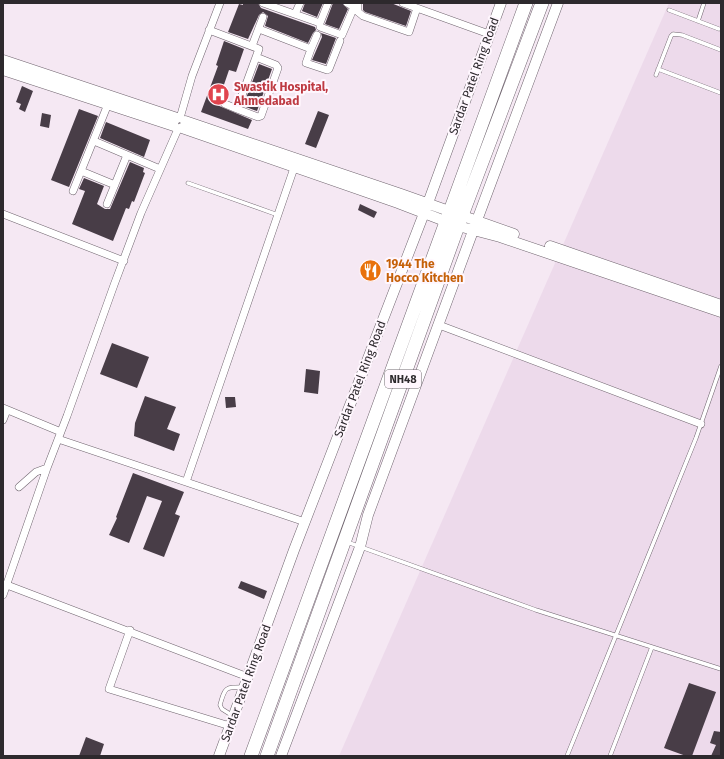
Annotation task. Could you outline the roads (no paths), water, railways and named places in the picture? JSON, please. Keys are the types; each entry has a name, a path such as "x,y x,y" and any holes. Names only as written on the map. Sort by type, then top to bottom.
{"highway":[{"name":"Sardar Patel Ring Road","path":"251,756 526,3"},
{"name":"NH48","path":"267,756 460,222 542,3"}],"street":[{"path":"3,595 46,468 60,435 141,213 179,123 192,76 220,3"},
{"path":"264,3 320,23"},
{"path":"296,14 300,3"},
{"path":"328,3 320,23 320,27 343,35 354,7 347,3"},
{"path":"358,3 358,12 363,16 408,32 417,8"},
{"path":"403,3 489,34"},
{"name":"Sardar Patel Ring Road","path":"219,756 305,522 426,208 501,3"},
{"path":"281,756 360,547 368,515 558,3"},
{"path":"252,46 263,17"},
{"path":"259,29 311,49"},
{"path":"209,30 259,49 237,109"},
{"path":"317,35 307,63 328,70 340,41"},
{"path":"224,104 258,118 261,116 278,68 276,65 256,58"},
{"path":"3,60 179,123 426,208 460,222 721,305"},
{"path":"3,70 108,104 179,123 294,168 426,208"},
{"path":"73,191 108,104"},
{"path":"94,141 160,169"},
{"path":"106,204 127,155"},
{"path":"186,482 294,168"},
{"path":"81,171 115,185"},
{"path":"3,214 124,260"},
{"path":"474,226 500,237 721,312"},
{"path":"439,325 701,424"},
{"path":"3,420 5,409 60,435 186,482 305,522"},
{"path":"18,487 36,472 46,468"},
{"path":"7,584 130,630 248,677"},
{"path":"130,630 109,689 232,721"}],"lane":[{"path":"698,21 704,3"},
{"path":"669,10 719,29"},
{"path":"656,75 673,34 682,35 721,50"},
{"path":"658,69 721,94"},
{"path":"188,183 278,215"},
{"path":"567,756 701,424 721,366"},
{"path":"344,541 616,637 721,669"},
{"path":"610,756 652,648"},
{"path":"232,721 220,705 224,690 228,686 245,686"}],"place":[{"name":"Swastik Hospital, Ahmedabad","path":"219,94"},
{"name":"1944 The Hocco Kitchen","path":"371,271"}]}
